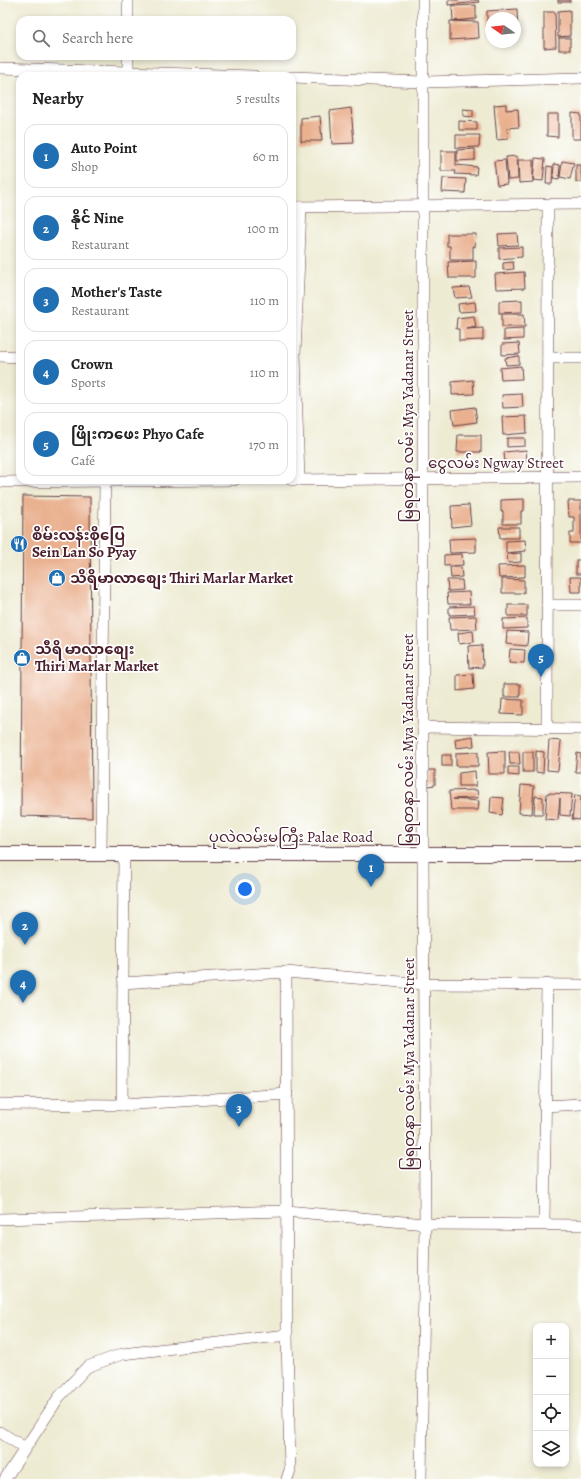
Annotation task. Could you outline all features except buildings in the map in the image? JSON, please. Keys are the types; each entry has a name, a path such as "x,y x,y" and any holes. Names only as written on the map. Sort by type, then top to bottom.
{"street":[{"path":"128,0 128,16"},
{"name":"မြရတနာ လမ်း Mya Yadanar Street","path":"421,1479 425,1224 423,854 423,0"},
{"path":"128,60 128,72"},
{"path":"0,68 85,72"},
{"path":"296,77 423,82 581,78"},
{"path":"547,729 548,204"},
{"path":"296,244 297,207 581,204"},
{"path":"0,356 16,356"},
{"path":"548,358 581,358"},
{"name":"ငွေလမ်း Ngway Street","path":"296,480 581,478"},
{"path":"0,482 16,482"},
{"path":"101,854 105,484"},
{"path":"547,605 581,605"},
{"path":"423,727 581,729"},
{"name":"ပုလဲလမ်းမကြီး Palae Road","path":"0,854 581,854"},
{"path":"122,1105 124,854"},
{"path":"123,983 286,972 424,984 581,985"},
{"path":"286,972 287,1335 290,1470 287,1479"},
{"path":"544,1224 544,1106 547,984"},
{"path":"0,1104 122,1105 287,1094"},
{"path":"544,1106 581,1104"},
{"path":"0,1219 287,1211 425,1224 581,1225"},
{"path":"5,1479 59,1397 87,1367 122,1354 287,1335"},
{"path":"0,1432 25,1448"}],"place":[{"name":"စိမ်းလန်းစိုပြေ Sein Lan So Pyay","path":"19,544"},
{"name":"သိရိမာလာစျေး Thiri Marlar Market","path":"57,578"},
{"name":"သီရိ မာလာစျေး Thiri Marlar Market","path":"22,658"},
{"name":"ဖြိုးကဖေး Phyo Cafe","path":"541,677"},
{"name":"Auto Point","path":"371,887"},
{"name":"နိုင် Nine","path":"25,945"},
{"name":"Crown","path":"23,1003"},
{"name":"Mother's Taste","path":"239,1127"}]}
